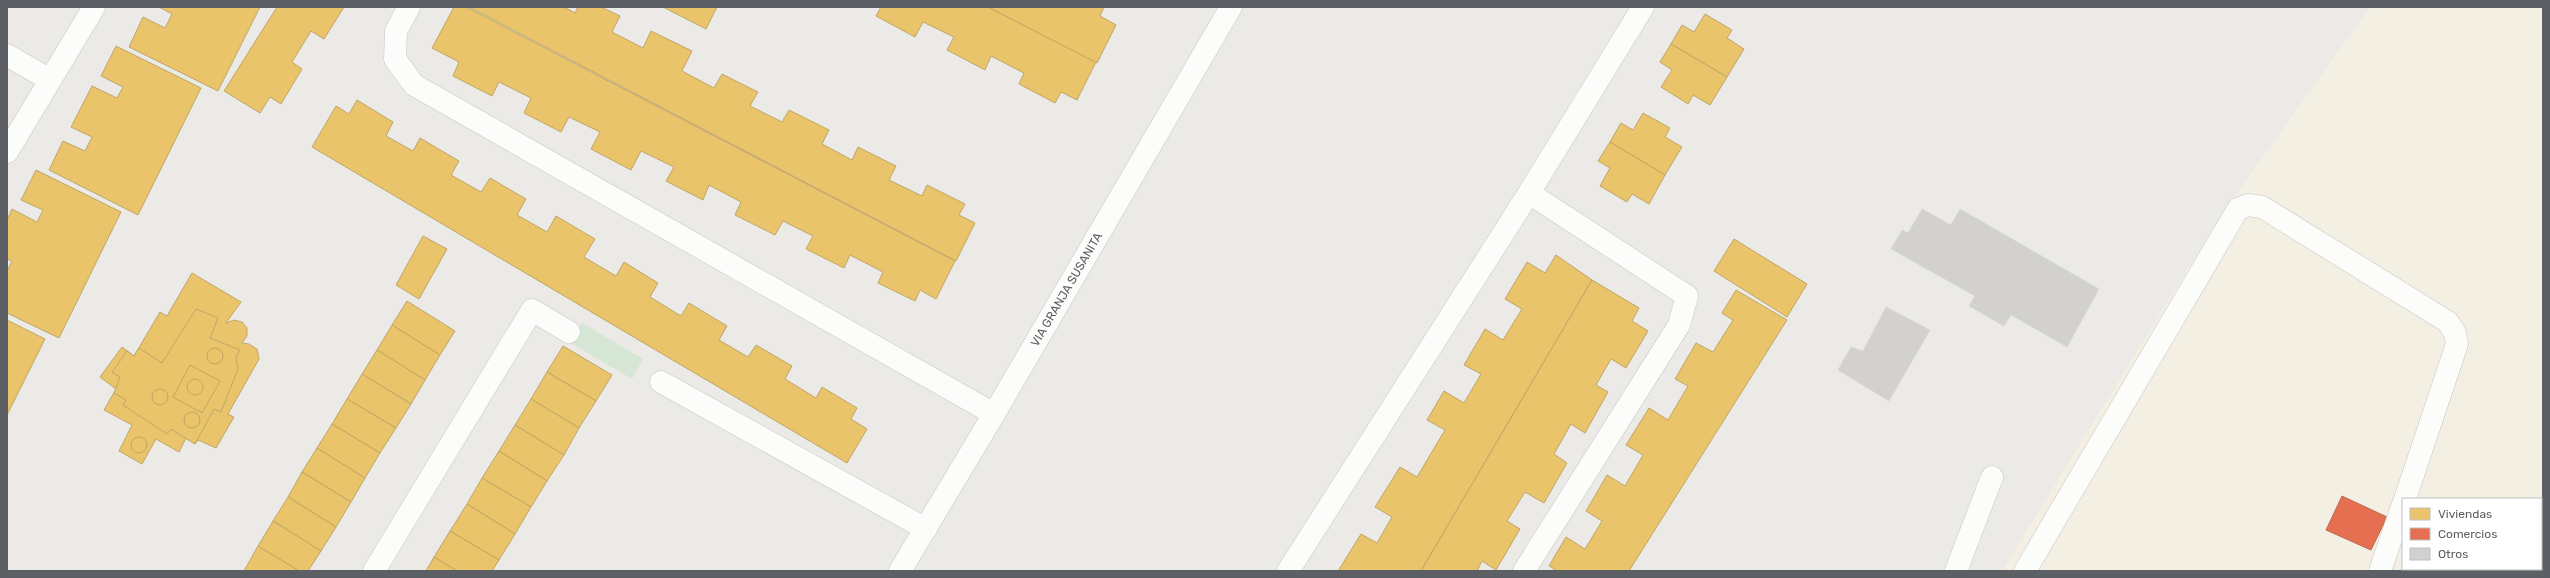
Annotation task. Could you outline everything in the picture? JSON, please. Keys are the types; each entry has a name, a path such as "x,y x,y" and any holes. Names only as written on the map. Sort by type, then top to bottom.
{"street":[{"path":"7,152 94,7"},
{"path":"408,7 396,31 395,60 414,85 994,414"},
{"path":"1288,571 1529,193 1643,7"},
{"name":"VIA GRANJA SUSANITA","path":"900,571 994,414 1224,9"},
{"path":"7,55 50,80"},
{"path":"1524,571 1679,325 1687,296 1529,193"},
{"path":"2025,571 2238,209 2248,205 2262,206 2448,322 2455,333 2457,344 2405,498"},
{"path":"374,571 532,310 569,332"},
{"path":"661,382 926,529"},
{"path":"1956,571 1992,477"},
{"path":"2380,571 2402,507"}],"shaded area":[{"path":"2370,7 2543,7 2543,571 2002,571 2217,221"}],"green space":[{"path":"582,323 643,359 632,379 571,343"}],"building: Viviendas":[{"path":"159,7 260,7 218,91 129,47 143,17 165,28 172,14"},
{"path":"277,7 344,7 324,39 311,31 292,62 302,69 281,104 270,97 260,113 224,91"},
{"path":"454,7 466,7 955,261 936,299 920,290 915,301 878,283 883,272 850,255 844,268 806,249 813,236 783,221 775,235 735,215 741,202 709,185 703,200 666,181 674,167 641,151 631,170 591,149 600,132 569,117 561,132 524,113 531,98 499,82 492,96 453,76 459,62 432,48"},
{"path":"469,7 564,7 575,13 578,7 601,7 620,16 612,32 643,48 651,31 692,51 682,71 714,88 722,74 758,92 750,106 782,122 789,110 829,130 822,144 852,160 858,147 896,166 889,180 922,196 927,185 965,204 959,215 975,223 956,261"},
{"path":"663,7 717,7 706,29"},
{"path":"881,7 988,7 1096,62 1077,100 1061,92 1055,103 1019,84 1024,73 991,56 985,70 947,50 954,37 923,22 915,37 876,16"},
{"path":"988,7 1104,7 1100,16 1116,25 1097,63"},
{"path":"1705,14 1732,30 1727,38 1744,49 1727,77 1671,44 1682,25 1694,32"},
{"path":"1671,44 1727,77 1710,105 1693,95 1688,104 1661,87 1672,70 1660,62"},
{"path":"116,46 201,88 138,215 49,170 63,141 85,151 92,137 71,127 92,86 117,98 123,87 101,76"},
{"path":"357,100 393,122 386,136 413,151 420,138 459,161 451,175 481,192 490,178 526,199 517,215 547,232 556,216 595,239 584,257 616,276 624,262 658,283 650,297 681,316 689,303 727,326 719,340 748,357 756,345 792,366 785,379 816,398 822,387 857,408 851,419 867,429 847,463 312,147 336,106 349,114"},
{"path":"1643,113 1670,128 1665,137 1682,147 1665,175 1610,142 1621,123 1633,130"},
{"path":"1610,142 1665,175 1649,204 1632,194 1627,202 1600,186 1610,168 1598,161"},
{"path":"36,170 121,212 59,338 7,313 7,271 12,261 7,259 7,220 12,209 37,222 43,210 21,200"},
{"path":"423,236 447,249 419,299 396,285"},
{"path":"1734,239 1807,284 1787,317 1714,271"},
{"path":"1556,255 1592,280 1421,571 1338,571 1361,534 1377,543 1392,517 1375,507 1400,467 1417,477 1445,430 1427,420 1444,391 1464,403 1481,374 1464,365 1485,329 1503,340 1522,309 1505,299 1527,262 1545,273"},
{"path":"192,273 241,302 226,323 234,320 242,322 247,328 247,336 242,343 249,344 257,349 259,359 228,414 234,417 216,448 198,440 195,444 186,438 179,452 156,439 142,464 119,451 132,425 104,410 116,389 100,377 122,347 134,356 160,312 167,316"},
{"path":"1592,280 1639,308 1632,321 1648,331 1626,368 1611,359 1596,385 1608,392 1585,433 1571,424 1554,454 1567,463 1544,503 1525,492 1507,521 1520,529 1496,570 1482,561 1477,571 1421,571"},
{"path":"1736,290 1787,320 1629,571 1557,571 1549,566 1566,537 1585,549 1602,521 1586,511 1607,475 1625,486 1643,455 1626,445 1649,408 1668,420 1688,386 1675,379 1696,343 1713,352 1733,320 1722,313"},
{"path":"407,301 455,331 440,355 392,325"},
{"path":"196,309 218,318 210,338 240,350 236,357 238,369 221,412 214,409 195,444 171,429 167,434 123,405 126,400 114,393 120,377 112,372 127,351 134,356 139,348 162,363"},
{"path":"7,320 45,339 7,415"},
{"path":"392,325 440,355 425,380 377,350"},
{"path":"563,346 612,375 596,401 547,372"},
{"path":"212,348 218,348 223,353 221,362 218,364 212,364 207,359 207,353"},
{"path":"377,350 425,380 411,404 362,374"},
{"path":"190,365 220,381 202,413 173,397"},
{"path":"547,372 596,401 579,428 531,399"},
{"path":"362,374 411,404 396,428 347,399"},
{"path":"192,379 198,379 203,384 201,393 198,395 192,395 187,390 187,384"},
{"path":"157,389 163,389 168,394 166,403 163,405 157,405 152,400 152,394"},
{"path":"347,399 396,428 380,453 332,424"},
{"path":"531,399 579,428 564,455 515,425"},
{"path":"189,412 195,412 200,417 198,426 195,428 189,428 184,423 184,417"},
{"path":"332,424 380,453 365,478 317,448"},
{"path":"515,425 564,455 547,481 499,451"},
{"path":"136,437 142,437 147,442 145,451 142,453 136,453 131,448 131,442"},
{"path":"317,448 365,478 351,502 302,472"},
{"path":"499,451 547,481 531,507 482,478"},
{"path":"302,472 351,502 336,527 288,497"},
{"path":"482,478 531,507 515,534 467,504"},
{"path":"288,497 336,527 321,551 273,521"},
{"path":"467,504 515,534 499,560 450,531"},
{"path":"273,521 321,551 308,571 299,571 258,546"},
{"path":"450,531 499,560 492,571 457,571 434,557"},
{"path":"258,546 299,571 244,571"},
{"path":"434,557 457,571 426,571"}],"building: Comercios":[{"path":"2342,496 2387,517 2371,550 2326,530"}],"building: Otros":[{"path":"1922,209 1951,225 1960,209 2099,289 2067,347 2011,315 2004,326 1969,306 1975,296 1891,249 1902,230 1908,233"},
{"path":"1886,307 1930,330 1889,401 1838,370 1851,347 1863,351"}]}
